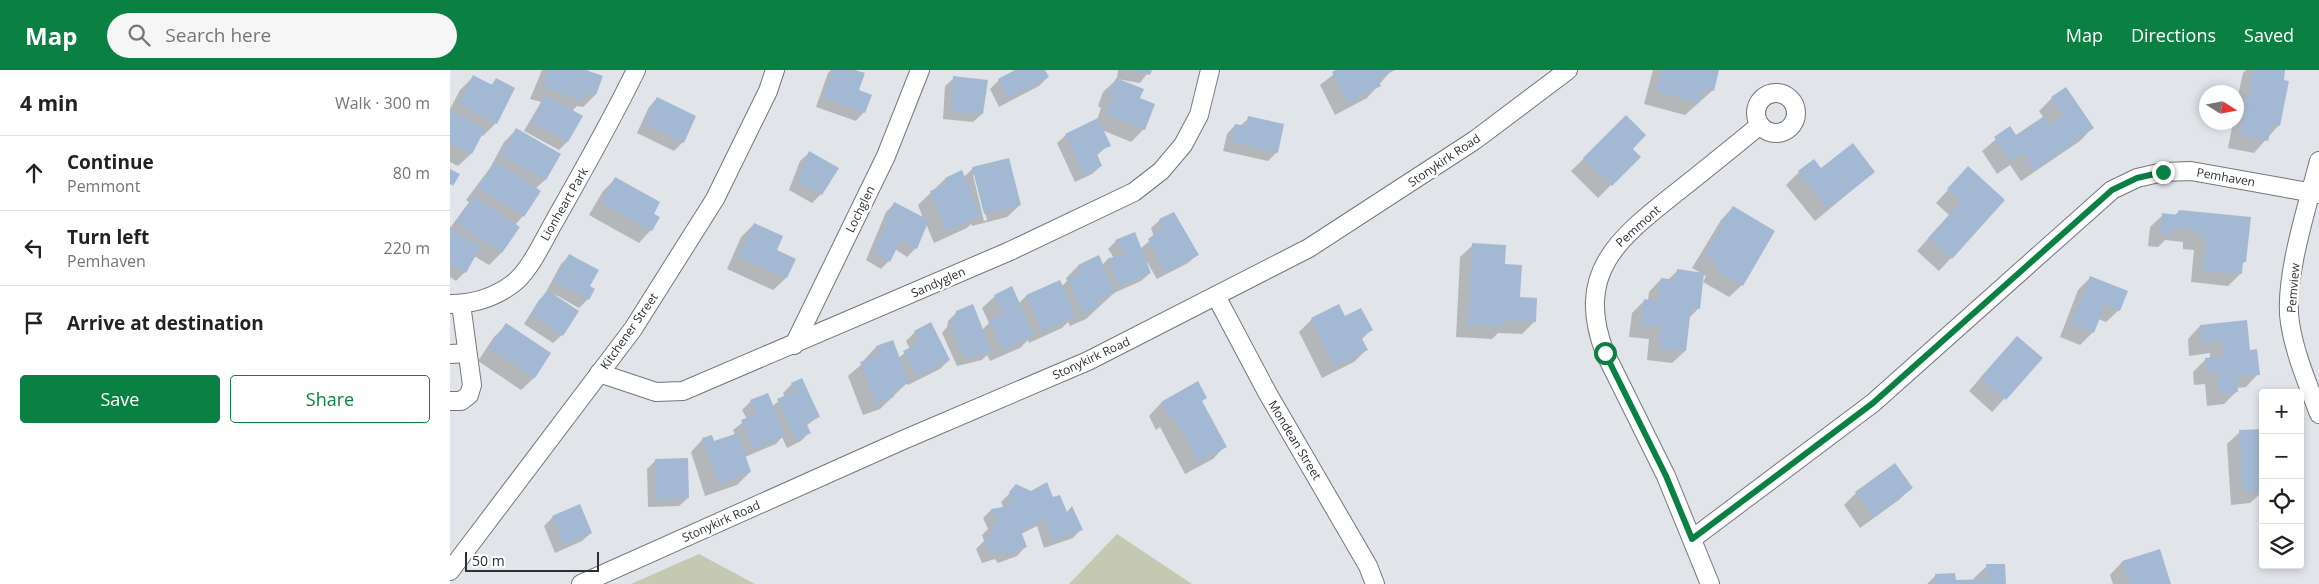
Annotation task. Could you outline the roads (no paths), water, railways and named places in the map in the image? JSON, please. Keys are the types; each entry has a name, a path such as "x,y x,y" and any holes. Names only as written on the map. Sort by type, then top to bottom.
{"street":[{"name":"Lionheart Park","path":"450,401 461,401 469,395 472,385 459,354 455,304 470,303 494,295 513,284 531,262 614,115 636,70"},
{"name":"Kitchener Street","path":"450,571 633,329 715,199 768,91 775,70"},
{"name":"Lochglen","path":"794,345 886,156 920,70"},
{"name":"Sandyglen","path":"599,373 656,392 682,392 1010,251 1134,192 1161,171 1183,145 1199,115 1210,70"},
{"name":"Stonykirk Road","path":"581,584 903,440 1088,361 1309,248 1475,140 1568,70"},
{"name":"Pemmont","path":"1710,584 1666,476 1605,353 1598,333 1595,301 1598,280 1611,252 1633,228 1760,125"},
{"name":"Pemview","path":"2319,161 2315,193 2296,253 2290,298 2290,321 2298,359 2319,414"},
{"name":"Pemhaven","path":"1692,539 1873,403 2112,190 2146,176 2163,172 2191,171 2315,193"},
{"name":"Mondean Street","path":"1216,296 1268,394 1368,566 1375,584"}]}
